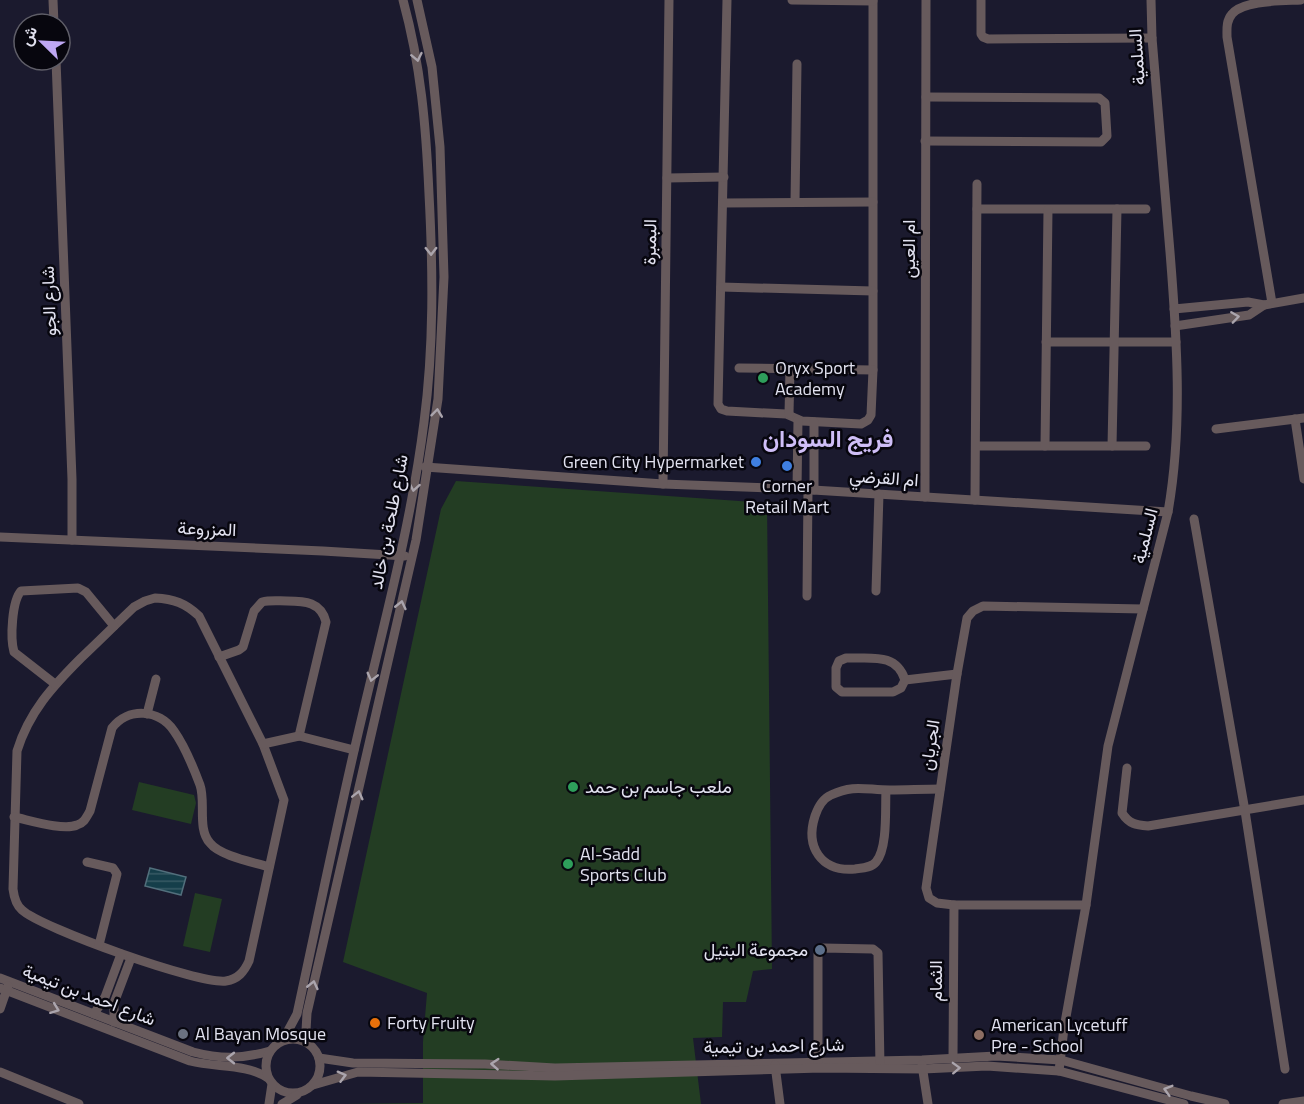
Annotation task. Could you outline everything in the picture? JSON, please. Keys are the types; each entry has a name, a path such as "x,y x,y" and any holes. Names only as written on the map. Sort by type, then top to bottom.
{"street":[{"name":"شارع طلحة بن خالد","path":"283,1040 297,1014 354,750 400,555 418,466 429,373 432,324 431,230 425,117 419,69 403,0"},
{"name":"شارع طلحة بن خالد","path":"308,1042 307,1013 412,558 438,399 442,355 444,228 436,96 429,47 417,0"},
{"name":"البمبرة","path":"663,484 669,0"},
{"path":"727,0 719,406 727,411 789,414 798,420 814,423 861,424 868,420 872,412 873,0 792,0"},
{"name":"ام العين","path":"925,497 926,0"},
{"path":"981,0 981,34 988,39 1152,38"},
{"name":"السلمية","path":"1059,1071 1064,1028 1086,905 1108,746 1172,490 1178,401 1176,342 1151,0"},
{"path":"1268,304 1227,37 1227,24 1232,13 1240,7 1301,0"},
{"path":"795,202 797,64"},
{"name":"شارع الجو","path":"56,72 72,479 72,540"},
{"path":"925,141 1101,142 1107,136 1105,103 1099,98 926,97"},
{"path":"667,178 724,177"},
{"path":"975,500 977,184"},
{"path":"723,203 873,202"},
{"path":"977,209 1146,209"},
{"path":"1112,446 1117,209"},
{"path":"1045,446 1048,210"},
{"path":"721,287 873,291"},
{"path":"1174,309 1248,302 1268,304 1304,298"},
{"path":"1175,326 1249,315 1268,304"},
{"path":"1046,342 1176,342"},
{"path":"739,368 873,370"},
{"path":"789,414 790,369"},
{"path":"1216,429 1299,419 1304,479"},
{"path":"797,489 798,420"},
{"path":"807,596 814,423"},
{"path":"976,446 1146,446"},
{"name":"ام القرضي","path":"418,466 663,484 797,489 1168,512"},
{"path":"876,591 879,494"},
{"path":"1194,519 1245,811 1285,1069"},
{"name":"المزروعة","path":"0,537 400,555 412,558"},
{"path":"55,684 14,652 12,647 14,605 16,596 21,591 78,588 86,592 114,626"},
{"path":"155,598 183,603 199,616 263,744 282,790 284,800 249,962 244,971 225,982 198,978 121,954 38,921 20,909 13,889 17,751 20,741 31,716 55,684 114,626 134,607 155,598"},
{"path":"219,657 243,647 254,611 262,602 308,602 318,607 324,614 326,622 299,735"},
{"name":"الجريان","path":"1086,905 954,905 937,903 929,898 926,888 967,618 973,611 983,606 1143,609"},
{"path":"846,658 887,659 902,671 905,680 901,688 893,692 842,693 836,687 836,668 839,661 846,658"},
{"path":"905,680 957,674"},
{"path":"147,714 156,679"},
{"path":"14,817 68,827 85,820 90,812 112,728 117,720 125,715 135,712 147,714 162,720 174,731 201,788 205,832 210,844 221,851 269,867"},
{"path":"263,744 299,735 354,750"},
{"path":"1127,768 1122,813 1131,823 1148,826 1304,801"},
{"path":"886,790 882,852 876,863 866,868 849,869 831,865 816,854 810,835 819,806 828,796 850,788 940,789"},
{"path":"87,862 113,868 117,874 99,945"},
{"name":"الثمام","path":"953,1058 954,905"},
{"path":"818,1061 818,954 823,948 873,949 878,953 880,1065"},
{"path":"114,1022 113,991 121,954"},
{"path":"94,1014 113,991 131,957"},
{"path":"0,1010 4,984"},
{"name":"شارع احمد بن تيمية","path":"4,984 94,1014 203,1055 236,1059 270,1051"},
{"name":"شارع احمد بن تيمية","path":"4,984 190,1061 252,1070 270,1081"},
{"path":"269,1104 270,1081 266,1064 270,1051 283,1040 291,1038 308,1042 317,1052 320,1072 313,1085 282,1104"},
{"name":"شارع احمد بن تيمية","path":"922,1064 953,1058 996,1056 1061,1060 1225,1104"},
{"name":"شارع احمد بن تيمية","path":"319,1058 353,1063 485,1064 555,1068 922,1064 987,1066 1059,1071 1184,1104"},
{"name":"شارع احمد بن تيمية","path":"313,1085 358,1072 555,1076 775,1066 818,1061 880,1065"},
{"path":"922,1064 928,1104"},
{"path":"775,1066 780,1104"},
{"path":"0,1072 79,1104"},
{"path":"270,1081 277,1088 290,1093 303,1091"},
{"path":"1283,1104 1304,1101"}],"green space":[{"name":"Al-Sadd Sports Club","path":"456,481 767,503 772,969 753,971 746,1002 723,1002 722,1037 693,1038 701,1104 344,1104 423,1103 423,1042 427,993 343,962 441,509"},
{"path":"139,782 194,795 196,803 191,824 132,810"},
{"path":"195,893 222,899 210,952 183,946"}],"water":[{"path":"150,868 186,877 181,895 145,886"}],"place":[{"name":"Oryx Sport Academy","path":"763,378"},
{"name":"Green City Hypermarket","path":"756,462"},
{"name":"Corner Retail Mart","path":"787,466"},
{"name":"ملعب جاسم بن حمد","path":"573,787"},
{"name":"Al-Sadd Sports Club","path":"568,864"},
{"name":"مجموعة البتيل","path":"820,950"},
{"name":"Forty Fruity","path":"375,1023"},
{"name":"Al Bayan Mosque","path":"183,1034"},
{"name":"American Lycetuff Pre - School","path":"979,1035"}],"district":[{"name":"فريج السودان","path":"828,439"}]}
